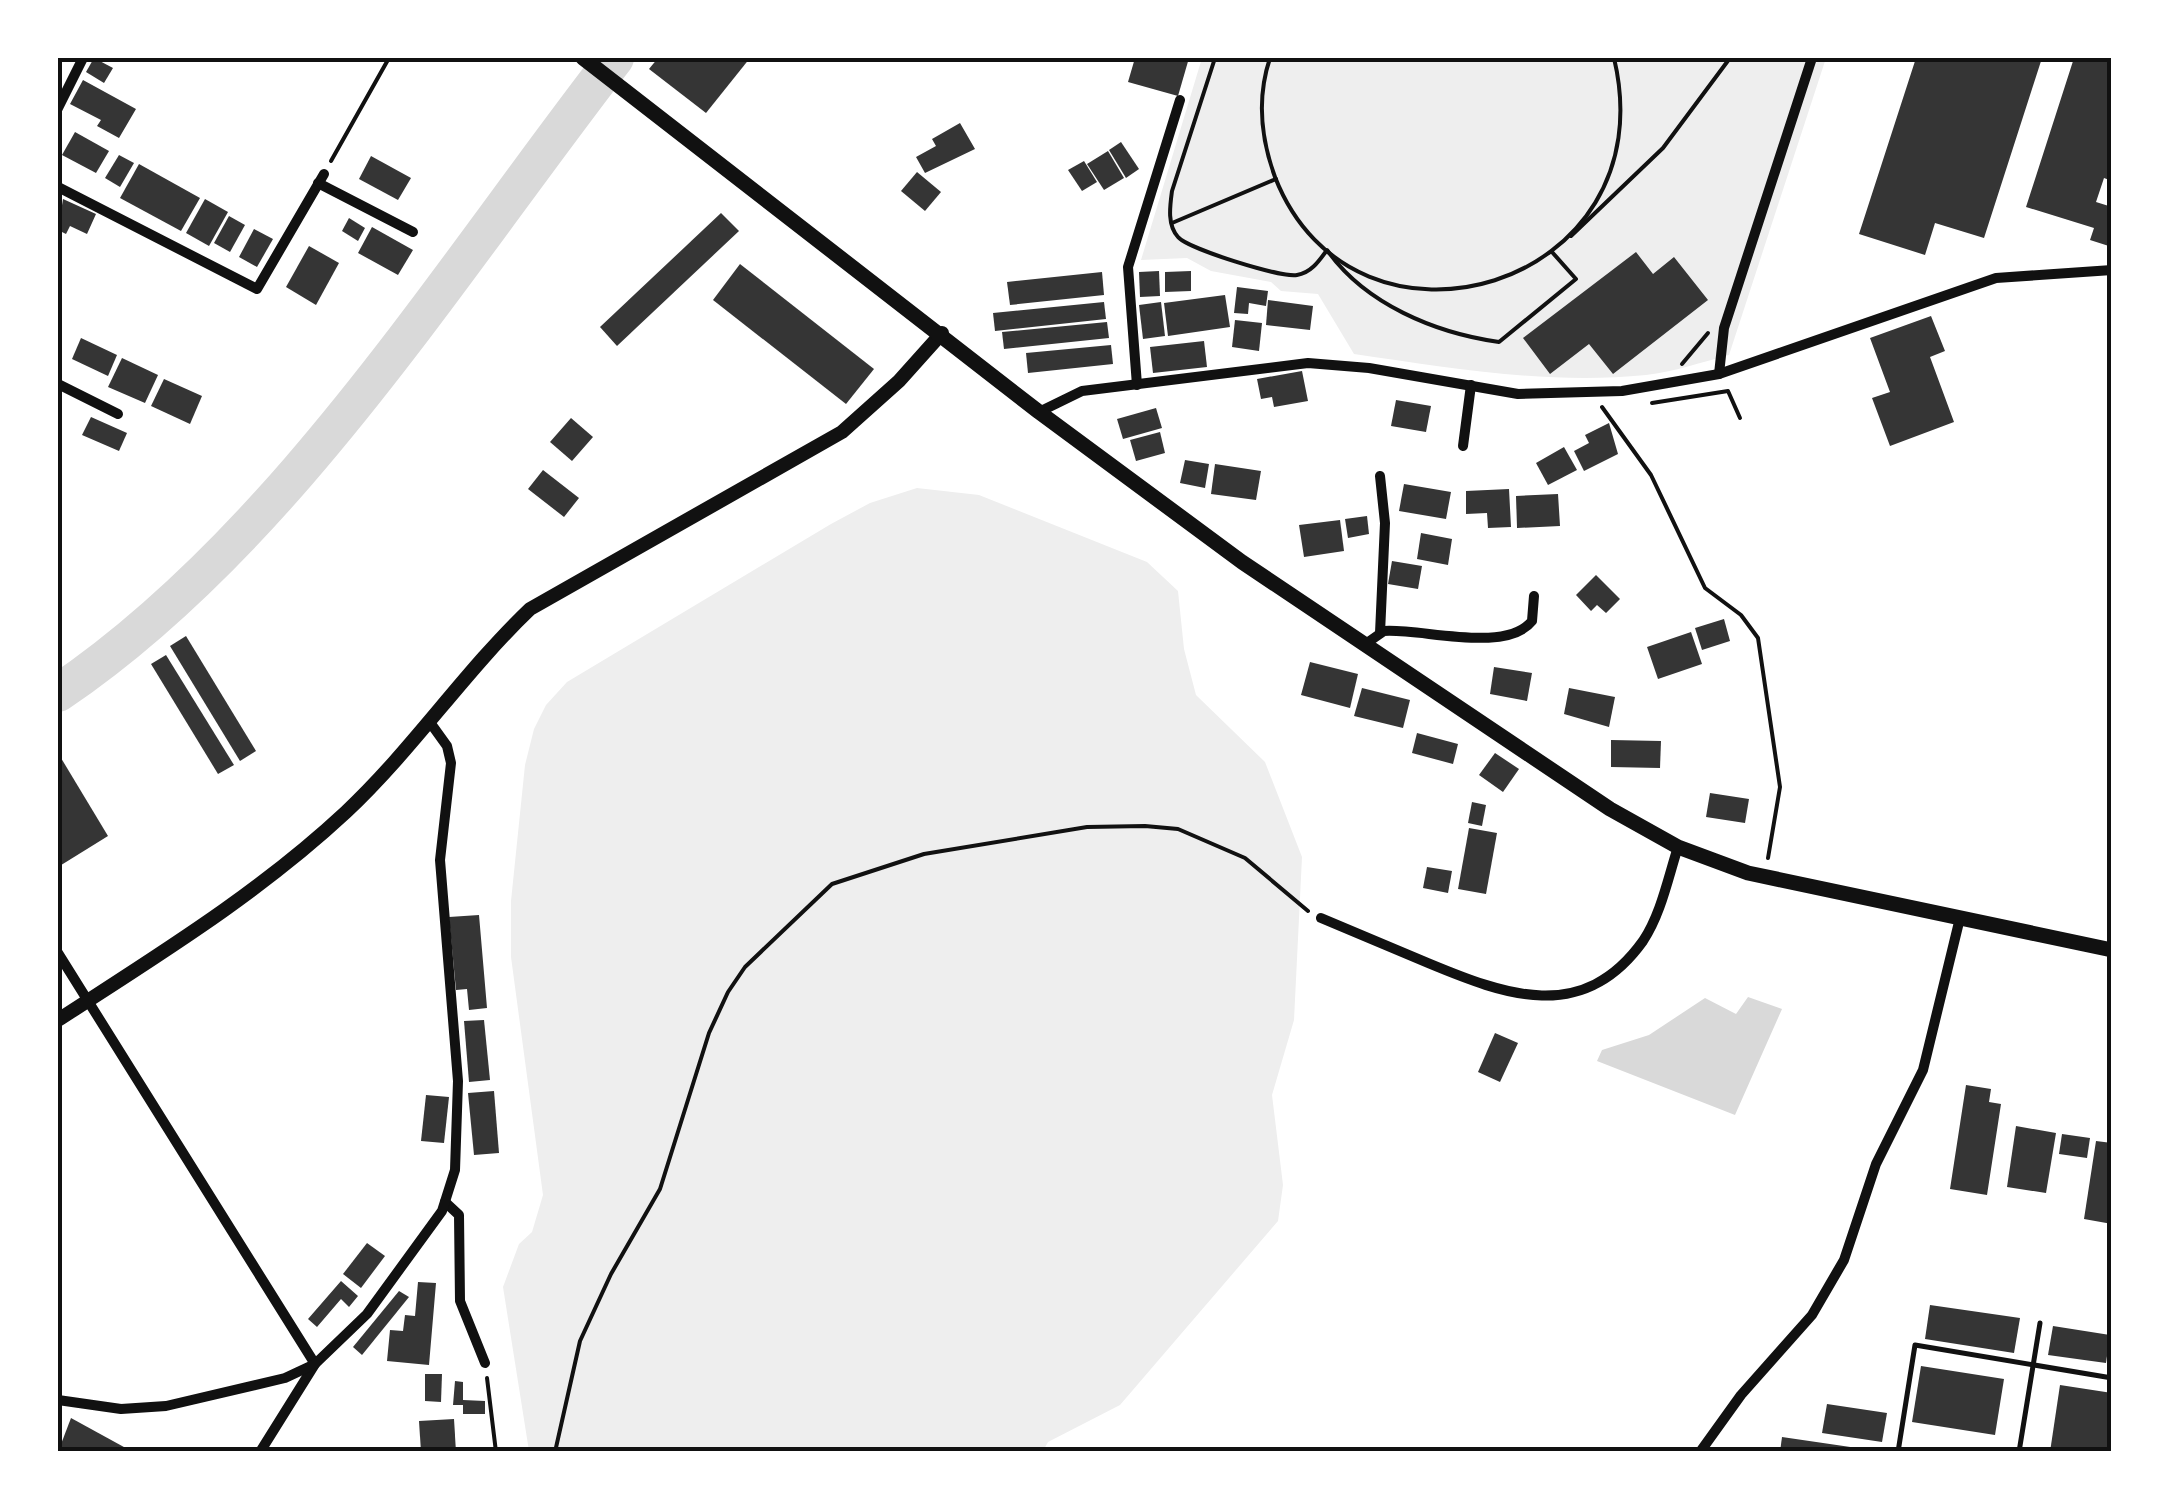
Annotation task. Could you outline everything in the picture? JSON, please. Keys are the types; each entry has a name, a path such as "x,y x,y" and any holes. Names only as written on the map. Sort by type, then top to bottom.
{"main road":[{"path":"584,58 1039,412 1242,562 1610,809 1678,847 1762,876 2112,950"}],"street":[{"path":"58,108 83,58"},
{"path":"1719,374 1724,328 1812,58"},
{"path":"1137,385 1128,267 1180,100"},
{"path":"58,187 256,289 321,178 413,232"},
{"path":"1039,412 1082,391 1308,363 1518,394 1597,394 1719,374 1996,278 2112,270"},
{"path":"58,1020 244,900 348,810 429,721 494,641 530,609 842,432 900,381 942,333"},
{"path":"58,384 118,414"},
{"path":"1463,446 1471,385"},
{"path":"1380,476 1385,523 1380,633"},
{"path":"1364,645 1380,633 1400,630 1476,637 1514,632 1532,621 1534,596"},
{"path":"260,1452 315,1364 367,1314 445,1202 455,1170 458,1081 440,860 451,763 447,746 429,721"},
{"path":"1322,918 1490,989 1526,998 1561,995 1606,975 1642,941 1678,847"},
{"path":"1700,1452 1741,1395 1812,1315 1844,1260 1876,1164 1923,1070 1960,918"},
{"path":"58,953 315,1364"},
{"path":"445,1202 459,1215 460,1300 486,1363"},
{"path":"58,1400 120,1410 166,1406 285,1378 315,1364"}],"lane":[{"path":"2019,1452 2040,1323"},
{"path":"1898,1452 1915,1346 2112,1378"}],"path":[{"path":"321,178 389,58"},
{"path":"1215,58 1172,192 1172,223 1177,236 1192,245 1286,275 1307,271 1326,250"},
{"path":"1270,58 1262,114 1276,179 1290,207 1353,282 1386,304 1455,332 1499,342 1576,279 1552,252"},
{"path":"1568,239 1598,200 1616,155 1622,106 1614,58"},
{"path":"1326,250 1386,280 1434,289 1483,285 1552,252 1568,239 1664,148 1730,58"},
{"path":"1172,223 1276,179"},
{"path":"1642,404 1728,391 1740,418"},
{"path":"1597,394 1651,475 1704,588 1741,615 1758,638 1780,787 1776,832 1762,876"},
{"path":"1610,417 1622,408"},
{"path":"555,1452 580,1341 611,1274 660,1189 709,1033 728,992 745,967 832,884 924,854 1087,827 1145,826 1178,829 1244,858 1300,906 1322,918"},
{"path":"486,1363 496,1452"}],"shaded area":[{"path":"1202,58 1826,58 1729,355 1656,374 1573,378 1354,354 1318,294 1281,291 1271,282 1211,271 1187,258 1141,260"},
{"path":"917,488 979,495 1147,562 1178,591 1184,649 1196,695 1265,762 1302,857 1294,1020 1272,1095 1283,1185 1278,1221 1120,1405 1048,1442 1043,1451 529,1451 503,1287 519,1244 532,1232 543,1195 511,957 511,901 525,765 534,729 546,705 567,682 831,524 870,503"},
{"path":"1748,997 1782,1009 1735,1115 1597,1061 1602,1050 1649,1035 1705,998 1736,1014"}],"building":[{"path":"94,58 113,68 104,83 86,72"},
{"path":"658,58 750,58 706,113 649,69"},
{"path":"1135,58 1189,58 1178,96 1128,82"},
{"path":"1916,58 2042,58 1984,238 1935,223 1925,255 1859,234"},
{"path":"2074,58 2112,58 2112,181 2104,178 2096,202 2112,207 2112,247 2090,240 2094,228 2026,207"},
{"path":"83,80 136,109 119,138 97,126 101,120 70,104"},
{"path":"960,123 975,149 925,173 916,157 936,146 932,139"},
{"path":"75,132 109,151 96,173 62,155"},
{"path":"1121,142 1139,169 1126,178 1109,150"},
{"path":"1108,151 1124,178 1104,190 1087,164"},
{"path":"119,155 134,163 120,187 105,178"},
{"path":"371,156 411,178 398,200 359,179"},
{"path":"1084,161 1097,182 1082,191 1068,170"},
{"path":"139,164 200,198 181,231 120,198"},
{"path":"917,172 941,192 925,211 901,191"},
{"path":"63,199 96,214 87,234 70,226 66,234 58,230"},
{"path":"205,199 228,212 209,246 186,233"},
{"path":"721,213 739,231 617,346 600,327"},
{"path":"229,216 245,225 230,252 214,243"},
{"path":"349,218 365,228 358,241 342,231"},
{"path":"372,227 413,250 398,275 358,253"},
{"path":"254,229 273,239 257,267 239,257"},
{"path":"309,246 339,263 316,305 286,287"},
{"path":"1636,252 1653,274 1674,257 1708,300 1613,374 1589,344 1550,374 1523,338"},
{"path":"740,264 874,369 846,404 713,300"},
{"path":"1159,271 1160,296 1140,297 1139,272"},
{"path":"1191,271 1191,291 1165,292 1165,272"},
{"path":"1102,272 1104,295 1010,305 1007,282"},
{"path":"1237,287 1268,291 1266,306 1249,303 1248,314 1234,313"},
{"path":"1225,295 1230,327 1168,336 1164,303"},
{"path":"1268,300 1313,306 1310,330 1266,325"},
{"path":"1104,302 1106,319 995,331 993,313"},
{"path":"1161,302 1165,336 1143,339 1139,305"},
{"path":"1931,316 1945,351 1930,357 1954,422 1890,446 1872,398 1890,392 1870,338"},
{"path":"1235,320 1262,323 1259,351 1232,347"},
{"path":"1107,322 1109,338 1004,349 1002,332"},
{"path":"81,338 117,355 108,376 72,359"},
{"path":"1204,341 1207,367 1153,373 1150,347"},
{"path":"1111,345 1113,364 1028,373 1026,353"},
{"path":"122,358 158,375 145,403 108,387"},
{"path":"1302,371 1308,401 1274,407 1272,397 1261,399 1257,379"},
{"path":"164,379 202,396 190,424 151,406"},
{"path":"1396,400 1431,406 1426,432 1391,426"},
{"path":"1156,408 1162,428 1123,439 1117,419"},
{"path":"91,417 127,433 119,451 82,435"},
{"path":"571,418 593,437 572,461 550,442"},
{"path":"1609,423 1618,454 1584,471 1574,451 1589,443 1585,435"},
{"path":"1160,432 1165,453 1136,461 1130,440"},
{"path":"1564,447 1577,470 1548,485 1536,463"},
{"path":"1185,460 1209,464 1205,488 1180,483"},
{"path":"1215,464 1261,471 1256,500 1211,494"},
{"path":"543,470 579,498 564,517 528,489"},
{"path":"1404,484 1451,492 1446,519 1399,511"},
{"path":"1509,489 1511,527 1488,528 1487,513 1466,514 1466,491"},
{"path":"1558,494 1560,526 1517,528 1516,496"},
{"path":"1367,516 1369,534 1348,538 1345,519"},
{"path":"1340,520 1344,551 1304,557 1299,525"},
{"path":"1421,533 1452,539 1448,565 1417,559"},
{"path":"1392,561 1422,566 1418,589 1388,584"},
{"path":"1596,575 1620,599 1606,613 1597,605 1591,611 1576,595"},
{"path":"1724,619 1730,641 1702,650 1695,628"},
{"path":"1691,632 1702,664 1658,679 1647,647"},
{"path":"186,636 256,751 240,761 170,646"},
{"path":"166,655 234,765 218,774 151,664"},
{"path":"1310,662 1358,674 1350,708 1301,695"},
{"path":"1494,667 1532,673 1527,701 1490,694"},
{"path":"1362,688 1410,700 1403,728 1354,716"},
{"path":"1569,688 1615,697 1609,727 1564,714"},
{"path":"1417,733 1458,744 1453,764 1412,753"},
{"path":"1611,740 1661,741 1660,768 1611,767"},
{"path":"58,753 108,836 58,867"},
{"path":"1495,753 1519,769 1503,792 1479,775"},
{"path":"1710,793 1749,799 1745,823 1706,817"},
{"path":"1472,802 1486,805 1482,826 1468,823"},
{"path":"1469,828 1497,833 1486,894 1458,889"},
{"path":"1427,867 1452,871 1448,893 1423,888"},
{"path":"479,915 487,1008 469,1010 467,989 456,990 449,917"},
{"path":"484,1020 490,1080 469,1082 464,1021"},
{"path":"1495,1033 1518,1043 1500,1082 1478,1072"},
{"path":"1966,1085 1991,1089 1989,1102 2001,1104 1987,1195 1950,1189"},
{"path":"494,1091 499,1153 474,1155 468,1093"},
{"path":"426,1095 449,1097 444,1143 421,1141"},
{"path":"2016,1126 2056,1133 2046,1193 2007,1187"},
{"path":"2062,1134 2090,1138 2087,1158 2059,1154"},
{"path":"2096,1141 2112,1143 2112,1224 2084,1219"},
{"path":"367,1243 385,1256 361,1288 343,1274"},
{"path":"341,1281 358,1296 349,1307 341,1299 317,1327 308,1319"},
{"path":"418,1282 436,1283 429,1365 387,1361 390,1330 403,1331 405,1315 415,1316"},
{"path":"399,1291 409,1297 362,1355 353,1347"},
{"path":"1930,1305 2020,1318 2014,1353 1925,1339"},
{"path":"2053,1326 2110,1335 2106,1363 2048,1355"},
{"path":"1921,1366 2004,1379 1995,1435 1912,1422"},
{"path":"425,1374 442,1374 441,1402 425,1401"},
{"path":"455,1381 463,1382 463,1400 485,1401 485,1414 463,1414 463,1405 453,1405"},
{"path":"2060,1385 2112,1393 2112,1452 2050,1452"},
{"path":"1827,1404 1887,1413 1882,1442 1822,1433"},
{"path":"71,1418 133,1452 58,1452"},
{"path":"454,1419 456,1452 421,1452 419,1421"},
{"path":"1782,1437 1864,1449 1864,1452 1780,1452"}],"waterway":[{"path":"58,693 140,631 217,560 289,482 359,399 615,58"}]}
